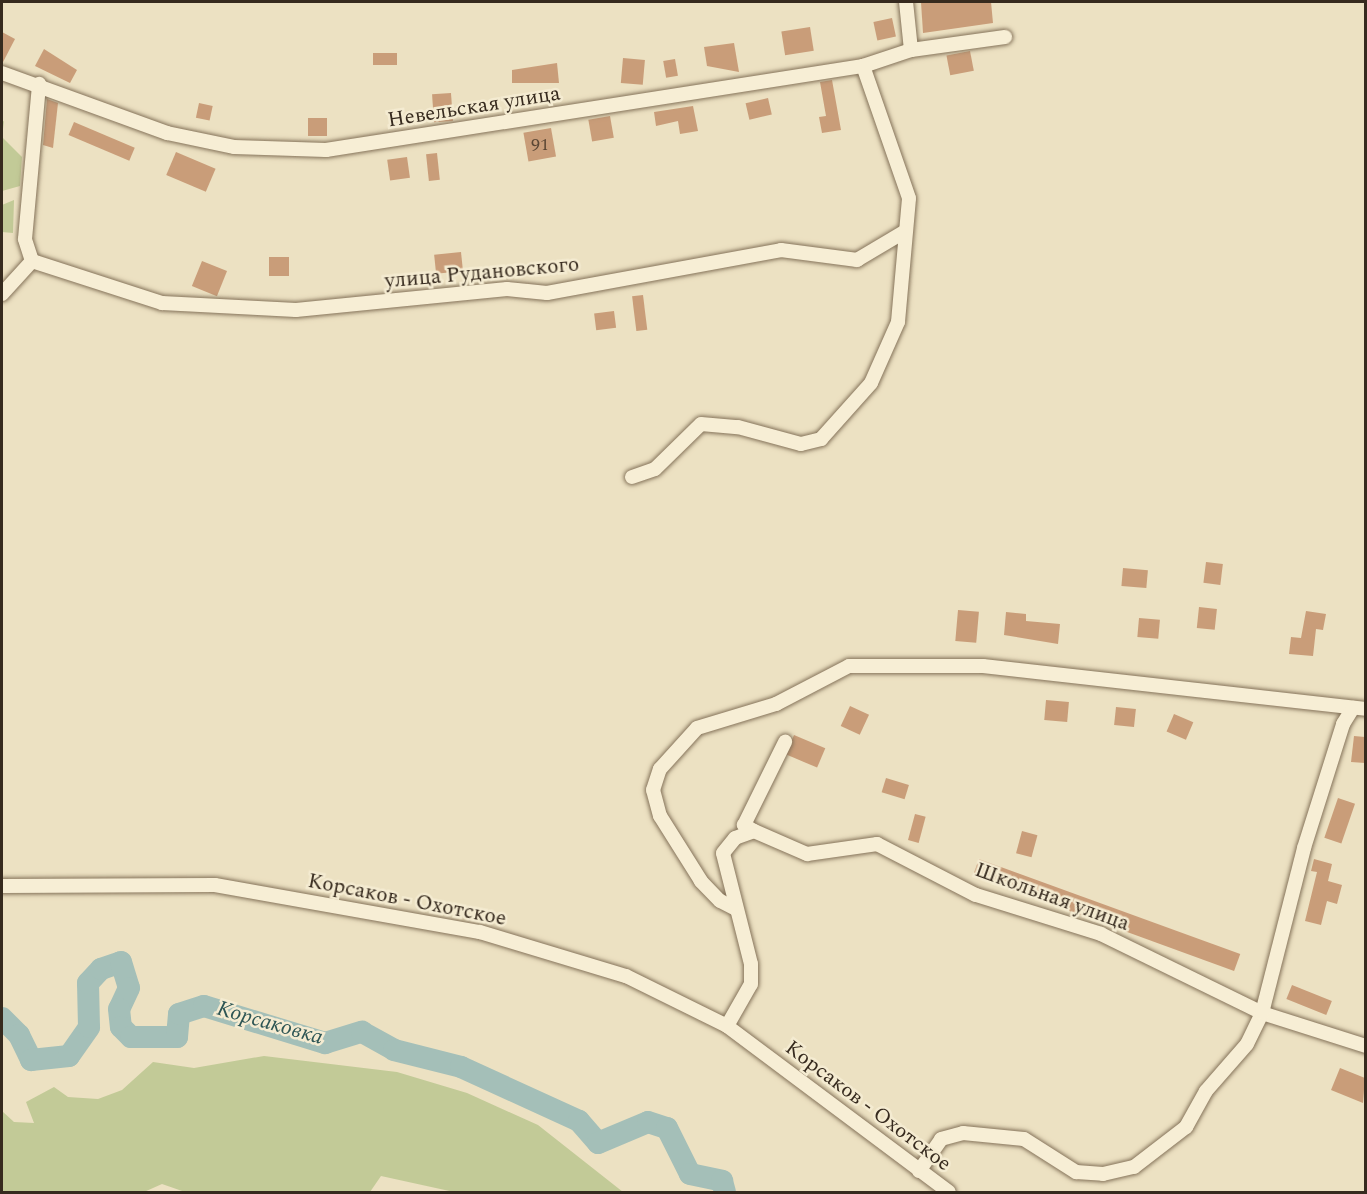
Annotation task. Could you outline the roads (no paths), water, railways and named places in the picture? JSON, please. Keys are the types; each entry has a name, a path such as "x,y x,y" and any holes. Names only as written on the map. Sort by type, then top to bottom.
{"street":[{"path":"906,2 911,50"},
{"name":"Невельская улица","path":"2,73 39,84 167,133 234,147 327,150 863,66 911,50 1005,38"},
{"path":"632,477 655,469 701,424 738,427 801,444 821,439 871,383 898,322 904,232 909,198 863,66"},
{"path":"2,294 32,261 25,239 39,84"},
{"name":"улица Рудановского","path":"32,261 162,303 296,310 507,289 547,293 781,250 857,260 904,232"},
{"path":"736,909 720,902 701,881 660,816 653,790 660,769 697,728 776,704 849,666 983,666 1359,708"},
{"path":"919,1171 941,1139 963,1132 1024,1139 1076,1172 1103,1174 1134,1167 1186,1128 1206,1091 1247,1044 1262,1013 1304,848 1343,724 1359,708"},
{"path":"727,1026 751,984 723,853 735,838 749,828 785,742"},
{"name":"Школьная улица","path":"749,828 807,854 877,844 976,895 1101,934 1262,1013 1365,1046"},
{"name":"Корсаков - Охотское","path":"2,886 215,885 480,932 627,976 727,1026 949,1192"}],"waterway":[{"name":"Корсаковка","path":"2,1018 19,1035 31,1060 69,1056 89,1027 88,983 101,969 121,962 129,988 119,1009 121,1027 131,1037 177,1037 179,1014 204,1006 325,1043 362,1032 394,1050 461,1067 579,1121 598,1143 648,1122 667,1128 690,1174 722,1181 725,1192"}]}
